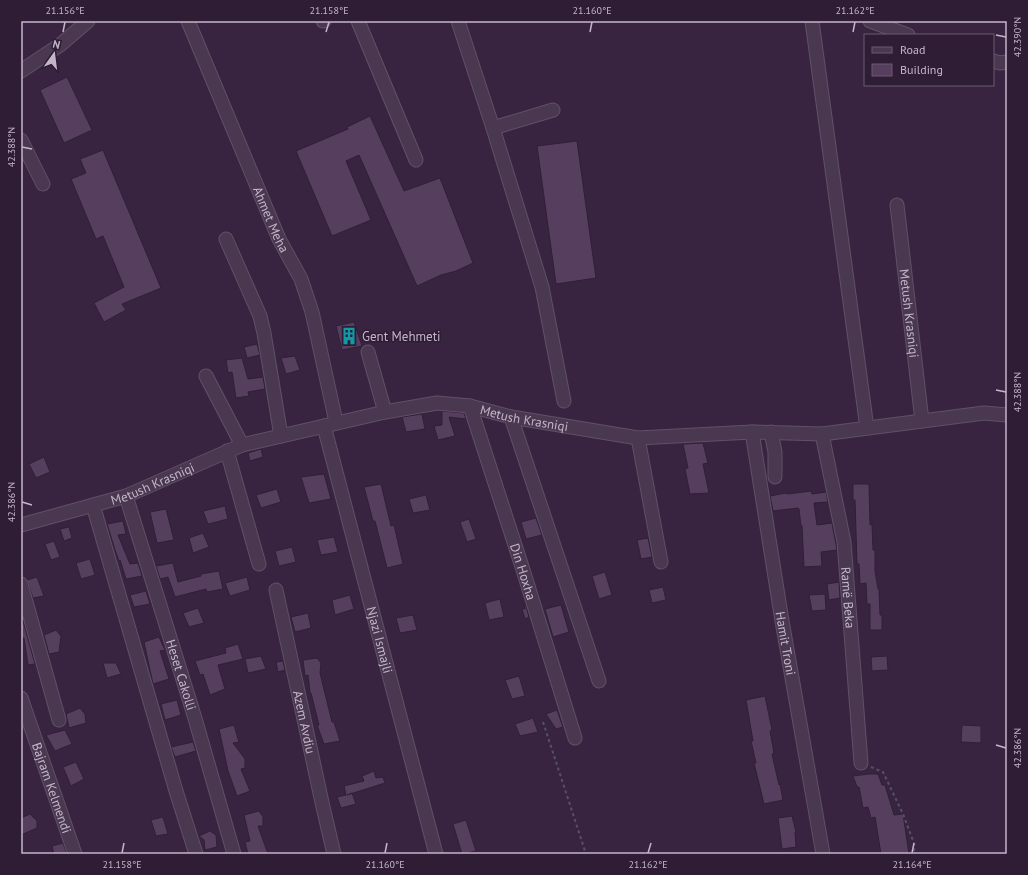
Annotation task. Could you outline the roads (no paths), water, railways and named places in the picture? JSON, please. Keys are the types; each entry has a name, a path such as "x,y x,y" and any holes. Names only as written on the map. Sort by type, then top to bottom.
{"street":[{"path":"21,71 60,45 88,21"},
{"name":"Ahmet Meha","path":"188,21 276,232 301,279 312,312 330,424"},
{"path":"358,21 416,160"},
{"path":"458,21 542,287 564,401"},
{"path":"812,21 867,428"},
{"path":"870,21 905,34"},
{"path":"994,61 1000,63 1007,62"},
{"path":"493,128 553,110"},
{"path":"21,140 43,184"},
{"name":"Metush Krasniqi","path":"897,205 922,421"},
{"path":"226,239 260,316 281,436"},
{"path":"368,352 385,412"},
{"path":"206,376 242,445"},
{"name":"Metush Krasniqi","path":"21,525 126,496 242,445 385,412 437,403 470,406 511,418 638,438 752,432 822,434 984,412 1007,415"},
{"name":"Din Hoxha","path":"470,406 575,738"},
{"path":"511,418 599,681"},
{"name":"Njazi Ismajli","path":"330,424 436,854"},
{"name":"Hamit Troni","path":"752,432 782,621 823,854"},
{"path":"771,432 775,452 775,477"},
{"name":"Ramë Beka","path":"822,434 844,542 861,763"},
{"path":"638,438 661,562"},
{"path":"227,451 259,564"},
{"name":"Heset Cakolli","path":"126,496 194,715 234,854"},
{"path":"93,505 176,791 196,854"},
{"path":"21,584 59,720"},
{"name":"Azem Avdiu","path":"276,590 334,854"},
{"name":"Bajram Kelmendi","path":"21,698 75,854"}],"place":[{"name":"Gent Mehmeti","path":"349,336"}]}
